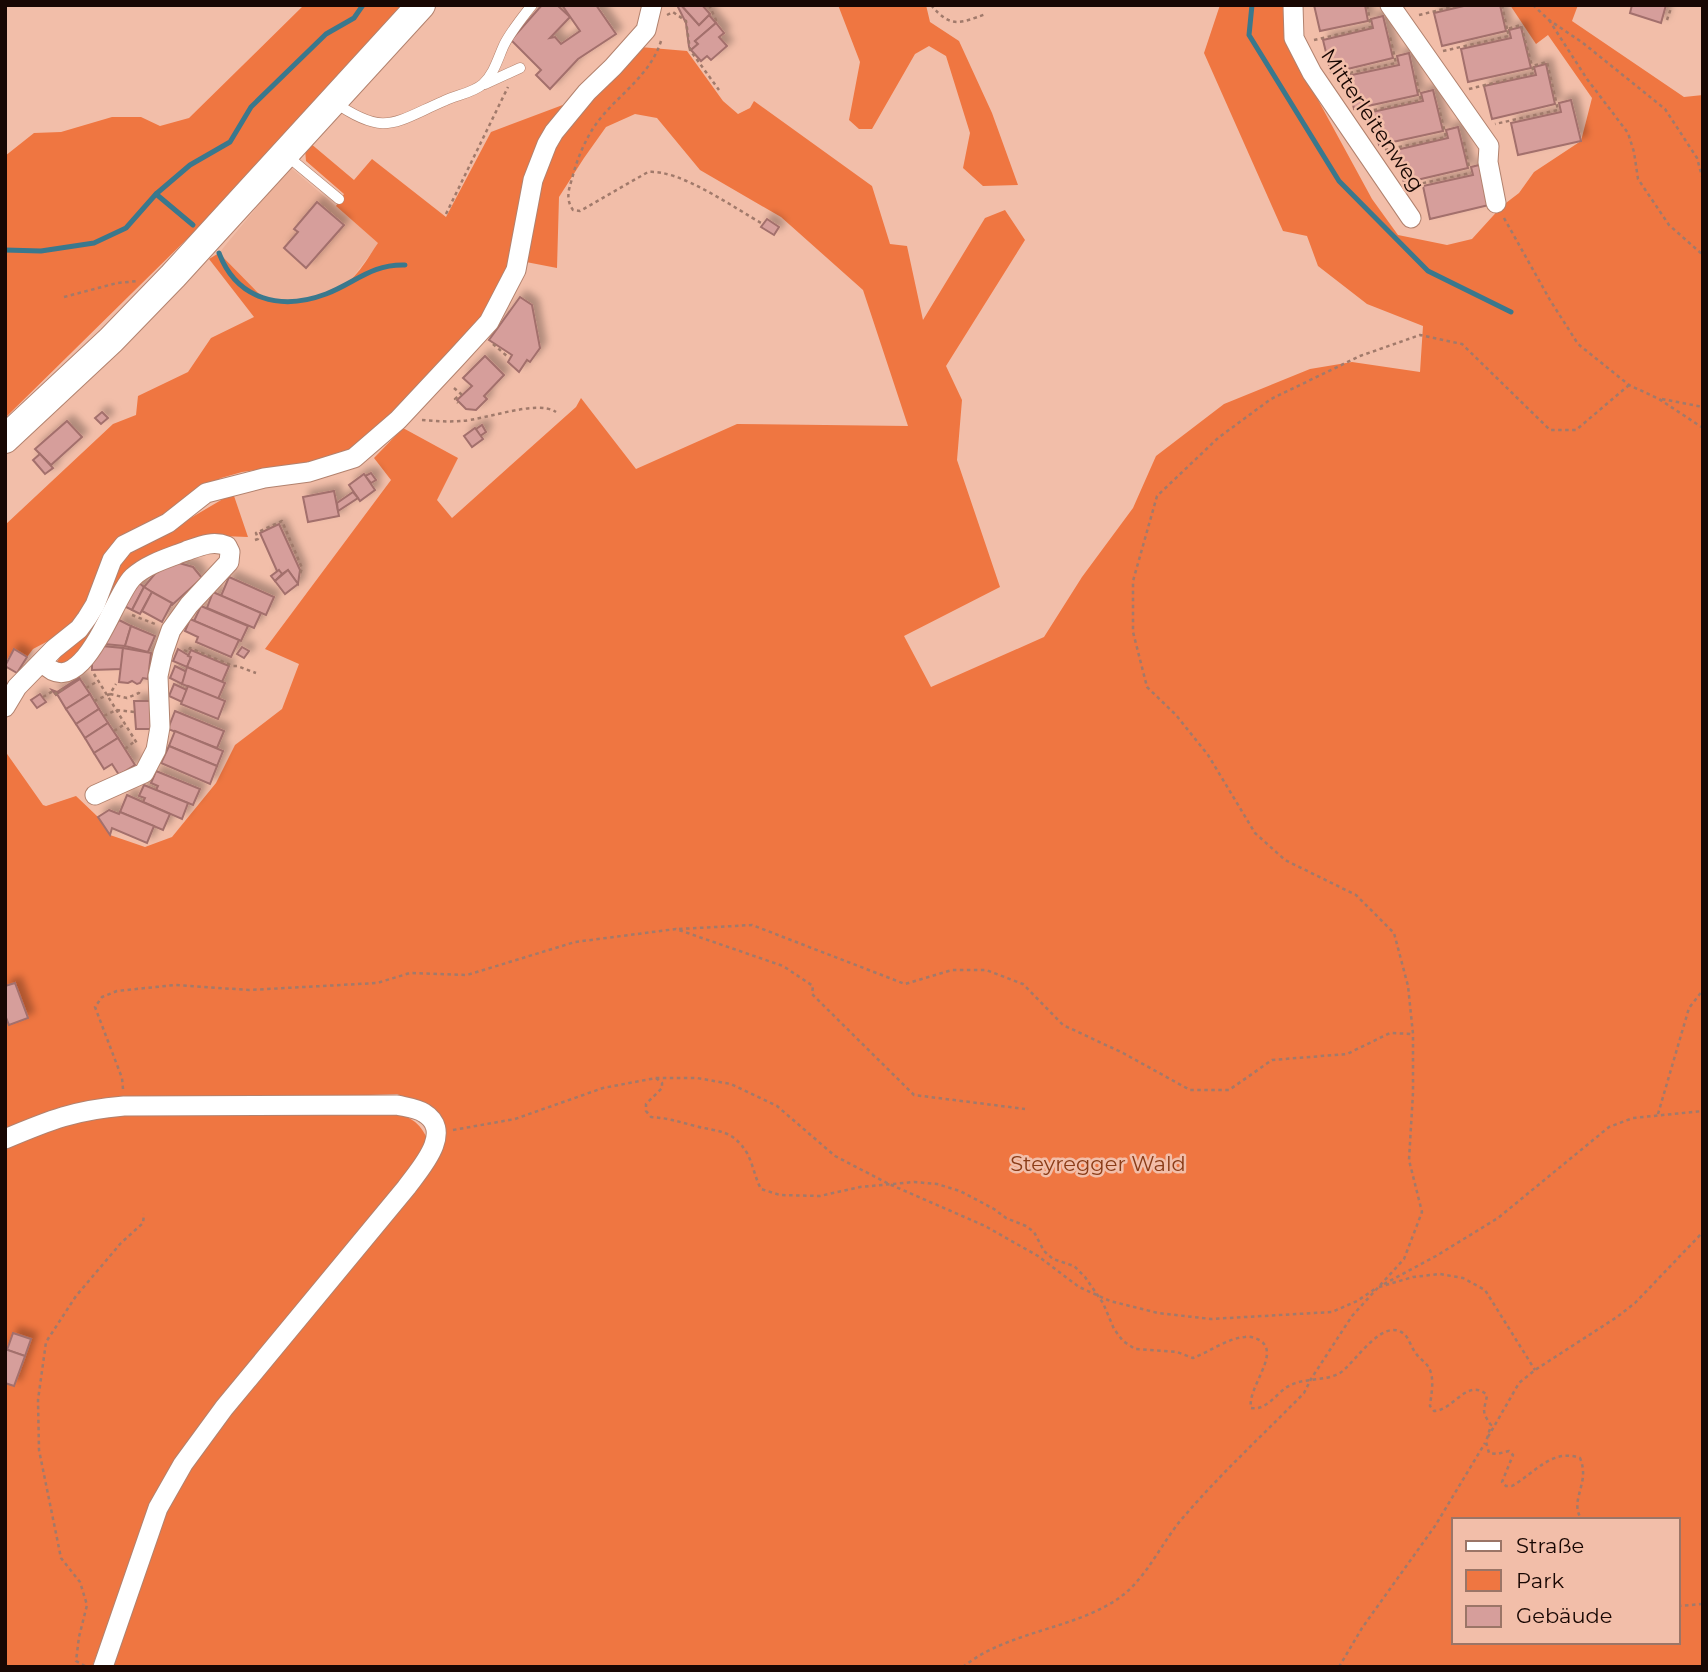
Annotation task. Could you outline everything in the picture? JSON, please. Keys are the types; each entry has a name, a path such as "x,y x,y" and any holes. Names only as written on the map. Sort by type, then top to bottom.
{"main road":[{"path":"5,439 111,340 173,276 421,5"}],"street":[{"name":"Mitterleitenweg","path":"1293,5 1294,38 1312,73 1411,218"},
{"path":"1391,5 1489,146 1488,162 1496,203"},
{"path":"5,707 17,687 79,629 95,605 112,560 124,545 169,523 206,493 264,478 309,472 354,458 398,420 489,322 499,307 516,270 533,180 554,132 587,92 614,67 660,14"},
{"path":"42,662 53,671 61,673 70,671 84,659 130,579 145,567 202,545 219,542 227,546 230,552 229,562 189,605 171,630 158,676 160,727 156,750 145,773 94,796"},
{"path":"5,1139 46,1121 79,1111 124,1107 397,1105 423,1112 431,1121 436,1134 429,1158 414,1178 224,1408 183,1464 158,1508 103,1667"}],"lane":[{"path":"482,86 505,43 532,5"},
{"path":"334,102 357,117 391,124 520,68"},
{"path":"286,155 339,199"}],"path":[{"path":"931,5 945,20 957,24 986,14"},
{"path":"1322,38 1371,27 1367,5"},
{"path":"1413,16 1460,5"},
{"path":"1438,52 1508,36 1502,5"},
{"path":"1533,5 1665,109 1697,158 1703,180"},
{"path":"1667,20 1672,5"},
{"path":"708,7 715,22"},
{"path":"660,14 673,12 686,21 690,50 719,90"},
{"path":"1549,20 1587,79 1628,133 1638,179 1669,225 1703,255"},
{"path":"1464,90 1534,73 1521,25 1507,29"},
{"path":"1330,78 1396,63 1388,29"},
{"path":"663,34 653,62 593,128 577,161 568,194 570,205 573,210 580,211 648,173 659,171 694,185 763,225"},
{"path":"1488,125 1558,110 1547,62 1532,66"},
{"path":"1356,114 1421,100 1413,65"},
{"path":"446,214 508,88 509,73"},
{"path":"1380,151 1446,137 1438,101"},
{"path":"1406,187 1471,173 1462,138"},
{"path":"1496,203 1578,344 1629,384 1659,399 1703,428"},
{"path":"64,297 117,284 173,276"},
{"path":"963,1667 982,1654 1008,1642 1108,1605 1124,1595 1150,1565 1184,1517 1304,1393 1352,1316 1404,1259 1422,1212 1409,1160 1413,1034 1408,986 1394,933 1356,895 1285,860 1255,833 1208,755 1176,715 1147,687 1133,632 1133,580 1157,496 1218,438 1271,399 1360,356 1420,335 1462,344 1550,430 1576,430 1629,384"},
{"path":"487,339 508,357"},
{"path":"450,384 461,394 455,399 458,402"},
{"path":"1659,399 1703,407"},
{"path":"398,420 461,421 535,407 550,407 556,412"},
{"path":"255,540 258,539 256,533 282,521 302,568 300,574"},
{"path":"123,611 163,628"},
{"path":"177,647 188,652 190,648 256,673"},
{"path":"92,671 140,749"},
{"path":"86,688 98,681"},
{"path":"94,701 108,694 116,684"},
{"path":"108,694 127,698 139,692 141,686"},
{"path":"43,697 53,691 56,694 59,692"},
{"path":"104,716 116,710 135,712"},
{"path":"114,731 125,724"},
{"path":"125,748 135,741"},
{"path":"124,1107 122,1078 95,1007 102,997 117,991 175,985 249,990 377,983 410,973 467,975 575,942 676,929 752,925 905,984 951,970 986,971 1023,984 1063,1025 1123,1053 1190,1090 1229,1090 1272,1060 1347,1055 1390,1032 1413,1034"},
{"path":"676,929 783,967 813,986 812,995 914,1095 1025,1110"},
{"path":"1658,1114 1689,1008 1703,990"},
{"path":"436,1134 515,1119 603,1088 656,1078 697,1078 731,1084 777,1106 835,1156 889,1184 985,1226 1038,1256 1079,1287 1110,1301 1158,1313 1211,1319 1332,1312 1357,1301 1400,1273 1436,1256 1498,1218 1609,1127 1633,1118 1703,1111"},
{"path":"656,1078 663,1088 646,1104 646,1111 652,1117 677,1119 696,1126 721,1129 734,1137 748,1154 754,1177 761,1189 780,1195 820,1196 840,1190 889,1184 937,1184 960,1191 1006,1218 1026,1226 1034,1233 1044,1251 1054,1259 1074,1266 1098,1295 1114,1329 1123,1341 1135,1349 1177,1352 1193,1358 1246,1336 1257,1338 1265,1344 1268,1353 1253,1392 1251,1408 1264,1406 1299,1381 1340,1373 1382,1333 1395,1330 1405,1334 1432,1375 1430,1406 1434,1411 1447,1408 1459,1396 1473,1389 1482,1390 1487,1395 1483,1408 1491,1425 1486,1442 1489,1453 1509,1451 1513,1455 1502,1482 1506,1486 1512,1486 1555,1456 1568,1454 1580,1458 1584,1467 1584,1484 1576,1504 1581,1518"},
{"path":"86,1667 76,1661 87,1605 80,1582 61,1558 39,1450 37,1400 46,1342 76,1296 121,1243 143,1223 144,1214"},
{"path":"1339,1667 1357,1636 1434,1526 1519,1384 1535,1370 1634,1303 1703,1232"},
{"path":"1379,1287 1413,1277 1440,1274 1463,1278 1485,1290 1535,1370"},
{"path":"1680,1606 1703,1604"}],"shaded area":[{"path":"290,167 379,243 350,281 326,294 294,300 270,300 262,297 219,253"}],"green space":[{"path":"304,5 407,5 194,232 5,418 5,156 34,133 61,132 112,117 141,117 160,126 189,118"},
{"path":"838,5 926,5 930,22 959,41 992,113 1018,185 983,186 963,168 970,133 946,56 929,46 915,54 872,129 859,129 849,120 860,62"},
{"name":"Steyregger Wald","path":"1220,5 1286,5 1287,43 1372,199 1398,235 1447,245 1472,239 1502,206 1519,193 1534,172 1581,141 1592,98 1548,35 1536,44 1510,5 1578,5 1572,21 1684,97 1703,95 1703,1667 110,1667 161,1509 217,1427 441,1149 423,1106 397,1094 213,1101 110,1097 77,1105 113,1112 386,1112 411,1119 427,1138 420,1159 150,1515 92,1667 5,1667 5,751 43,805 76,796 98,817 110,835 145,847 172,837 216,783 235,745 282,709 299,664 265,649 391,480 374,458 403,428 458,458 437,500 452,518 576,407 581,398 636,469 737,424 908,426 863,290 781,217 700,170 657,118 635,114 606,127 559,197 557,268 526,262 536,195 549,155 570,121 640,47 687,51 723,101 738,114 750,108 754,101 872,186 890,244 907,246 923,320 985,218 1005,210 1025,240 946,366 962,400 957,460 1000,587 904,636 931,687 1044,637 1082,577 1133,508 1156,456 1224,404 1310,369 1352,362 1420,372 1423,326 1367,304 1318,266 1307,236 1283,231 1204,53"},
{"path":"568,103 539,142 531,159 518,232 501,287 489,310 386,422 339,459 242,472 221,478 190,496 152,526 67,631 33,649 27,657 14,649 5,663 5,525 113,424 136,415 138,396 188,372 211,338 254,317 209,259 219,253 262,297 283,301 306,300 328,294 347,283 378,243 336,206 344,194 306,161 305,149 310,143 354,180 372,159 446,217 491,132"},
{"path":"233,493 248,537 222,536 157,554 106,613 69,666 57,662 125,552 167,532"}],"building":[{"path":"542,5 557,5 570,17 550,38 555,37 561,44 580,31 562,5 596,5 616,34 578,59 550,89 536,75 541,70 511,40"},
{"path":"677,5 681,5 699,25 709,15 716,23 695,41 698,44 691,50 686,23"},
{"path":"681,5 702,5 710,14 699,25"},
{"path":"1314,5 1365,5 1368,21 1320,31"},
{"path":"1468,5 1500,5 1506,31 1442,46 1434,13"},
{"path":"1632,5 1666,5 1661,23 1630,13"},
{"path":"1383,16 1393,58 1331,73 1323,40 1373,28 1371,19"},
{"path":"716,23 724,33 719,37 727,46 711,60 707,56 701,61 691,50 698,44 695,41"},
{"path":"1521,27 1531,68 1468,82 1461,49 1511,38 1509,30"},
{"path":"1409,53 1418,95 1354,109 1347,76 1399,65 1397,56"},
{"path":"1546,64 1555,104 1492,119 1484,86 1536,75 1534,67"},
{"path":"1433,90 1443,131 1379,145 1372,112 1423,101 1421,93"},
{"path":"1571,100 1581,141 1518,155 1511,123 1561,112 1559,103"},
{"path":"1458,127 1468,168 1404,183 1396,150 1448,138 1446,130"},
{"path":"1483,164 1493,204 1430,219 1423,186 1473,175 1471,167"},
{"path":"317,202 344,225 306,268 284,248 298,232 294,229"},
{"path":"767,219 779,227 774,235 761,227"},
{"path":"520,297 532,305 540,348 519,372 508,362 512,355 489,340"},
{"path":"485,356 504,375 484,396 487,399 476,410 466,409 457,400 472,386 463,378"},
{"path":"102,412 108,418 101,424 95,418"},
{"path":"67,421 82,437 51,465 35,449"},
{"path":"482,425 486,432 480,436 476,429"},
{"path":"475,428 483,439 472,447 464,436"},
{"path":"40,454 53,468 45,474 33,460"},
{"path":"371,473 376,480 371,483 365,476"},
{"path":"364,474 375,490 360,501 349,485"},
{"path":"334,491 339,516 308,522 303,497"},
{"path":"353,492 358,498 338,511 337,503"},
{"path":"279,524 300,570 298,584 288,570 282,574 277,571 260,533"},
{"path":"179,563 193,567 202,578 172,605 144,587 158,570"},
{"path":"279,570 282,574 275,581 271,576"},
{"path":"288,570 298,584 285,594 275,581"},
{"path":"229,577 274,597 266,615 221,596"},
{"path":"138,582 144,587 132,610 124,606"},
{"path":"144,587 152,592 140,614 132,610"},
{"path":"152,592 172,603 162,622 142,611"},
{"path":"213,592 261,613 254,628 207,608"},
{"path":"201,606 248,626 241,641 194,621"},
{"path":"190,619 239,640 231,657 196,642 198,637 185,631"},
{"path":"119,620 131,626 125,646 104,644"},
{"path":"131,626 155,636 148,652 125,646"},
{"path":"102,646 123,648 122,669 92,670 92,663"},
{"path":"242,647 249,651 244,658 237,654"},
{"path":"123,648 151,653 148,679 143,678 137,684 132,681 119,682"},
{"path":"14,649 27,657 17,673 5,666"},
{"path":"178,649 191,657 187,667 173,661"},
{"path":"191,650 229,666 222,682 187,667"},
{"path":"175,666 187,672 182,684 170,678"},
{"path":"187,667 225,683 218,699 182,684"},
{"path":"80,677 56,695 52,690 57,692"},
{"path":"80,679 90,694 66,709 57,694"},
{"path":"174,684 187,690 182,702 169,696"},
{"path":"188,686 225,701 218,719 181,704"},
{"path":"40,694 46,702 37,708 31,700"},
{"path":"90,694 99,709 76,724 66,709"},
{"path":"134,701 150,701 151,729 136,729"},
{"path":"99,709 108,723 85,738 76,724"},
{"path":"175,711 224,731 217,748 168,729"},
{"path":"108,723 118,738 94,753 85,738"},
{"path":"175,731 223,751 217,766 169,746"},
{"path":"118,738 135,765 119,775 112,764 104,769 94,753"},
{"path":"169,746 217,766 210,784 161,763"},
{"path":"156,771 200,789 193,805 156,790 158,786 151,783"},
{"path":"144,785 188,803 182,819 143,802 145,798 139,796"},
{"path":"127,795 170,814 163,830 120,812"},
{"path":"109,810 154,826 147,843 112,828 110,835 98,817"},
{"path":"15,983 28,1018 9,1025 5,1015 5,986"},
{"path":"13,1333 31,1339 25,1356 7,1350"},
{"path":"5,1349 25,1356 14,1386 5,1383"}],"waterway":[{"path":"5,250 41,251 94,243 126,228 156,194 190,165 230,142 251,107 326,34 354,18 363,5"},
{"path":"1252,5 1249,35 1339,181 1428,271 1511,312"},
{"path":"156,194 193,225"},
{"path":"219,253 237,282 262,298 277,301 309,299 336,290 373,271 405,265"}]}
